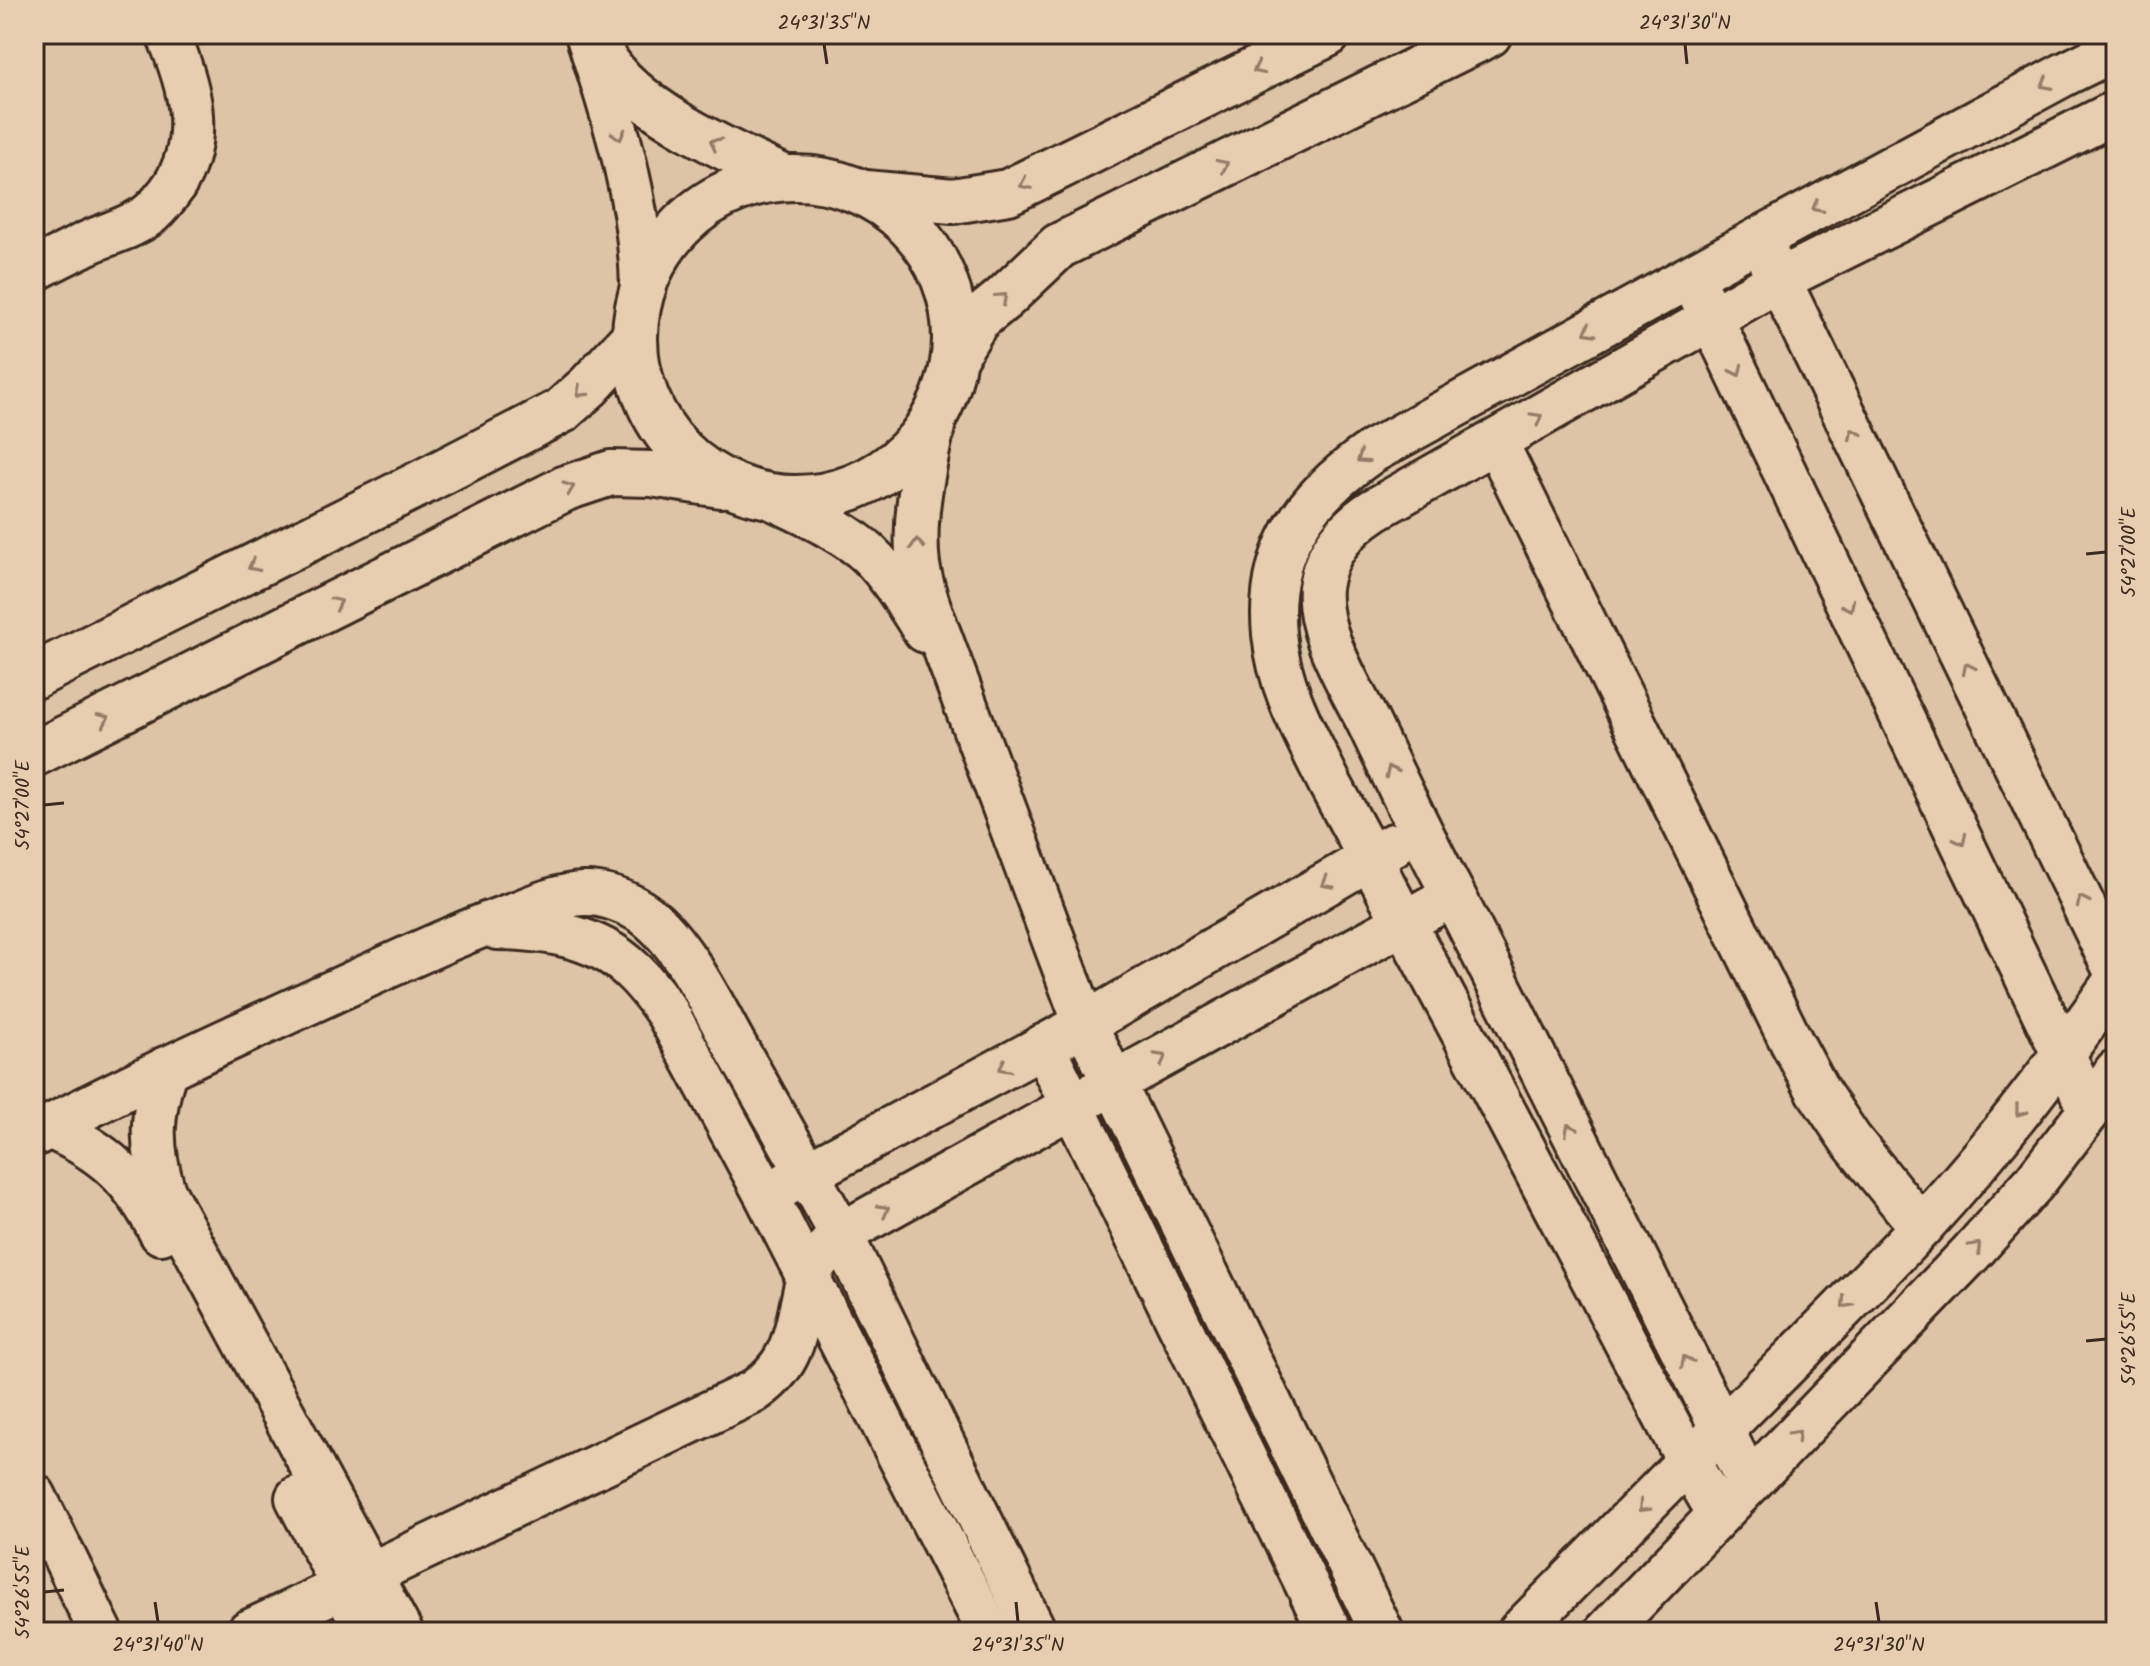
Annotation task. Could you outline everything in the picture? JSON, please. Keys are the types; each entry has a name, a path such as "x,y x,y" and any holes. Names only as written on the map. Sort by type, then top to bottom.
{"street":[{"path":"85,244 126,211 142,191 162,144 166,118 164,93 159,67 143,34"},
{"path":"34,270 130,226 167,197 189,154 192,134 189,95 168,34"},
{"path":"590,34 627,86 656,109 740,157 785,177"},
{"path":"590,34 629,174 641,248 642,287 635,336 636,363 654,414 669,438 709,474 836,530 864,550 896,588 953,672"},
{"path":"865,193 953,201 1008,192 1328,34"},
{"path":"954,358 977,320 1059,246 1489,34"},
{"path":"1719,1514 1688,1461 1369,858 1290,701 1279,667 1274,632 1274,596 1281,560 1294,530 1317,496 1343,471 1371,452 1759,239 2116,49"},
{"path":"1749,1483 1419,831 1333,650 1321,609 1320,587 1325,566 1333,549 1357,521 1711,317 2116,112"},
{"path":"642,287 656,258 674,232 697,210 724,193 753,182 785,177 840,183 865,193 898,215 925,245 944,280 954,318 954,358 947,389 935,417 916,529 918,567 929,607 1085,1024 1382,1632"},
{"path":"1759,239 2116,972"},
{"path":"1691,276 2090,1110"},
{"path":"34,676 561,411 635,336"},
{"path":"34,754 566,488 611,473 652,474 752,492 818,497 865,483 905,456 935,417"},
{"path":"1496,442 1818,1091 1884,1184 1921,1227"},
{"path":"766,1195 1085,1024 1419,831"},
{"path":"41,1131 166,1068 476,927 559,898 584,894 605,896 642,912 660,928 696,978 841,1234 1035,1632"},
{"path":"248,1632 753,1392 768,1382 789,1354 808,1279 817,1260 841,1234 1453,894"},
{"path":"476,927 530,928 582,939 631,968 649,987 668,1014 766,1195 989,1632"},
{"path":"1519,1632 1921,1227 2008,1127 2064,1055 2116,980"},
{"path":"1043,1046 1330,1632"},
{"path":"166,1068 158,1092 153,1130 156,1168 164,1192 357,1581 367,1632"},
{"path":"1606,1632 1971,1253 2033,1184 2116,1071"},
{"path":"41,1131 76,1139 101,1154 123,1174 141,1198 357,1581 401,1632"},
{"path":"34,1495 101,1632"}]}
